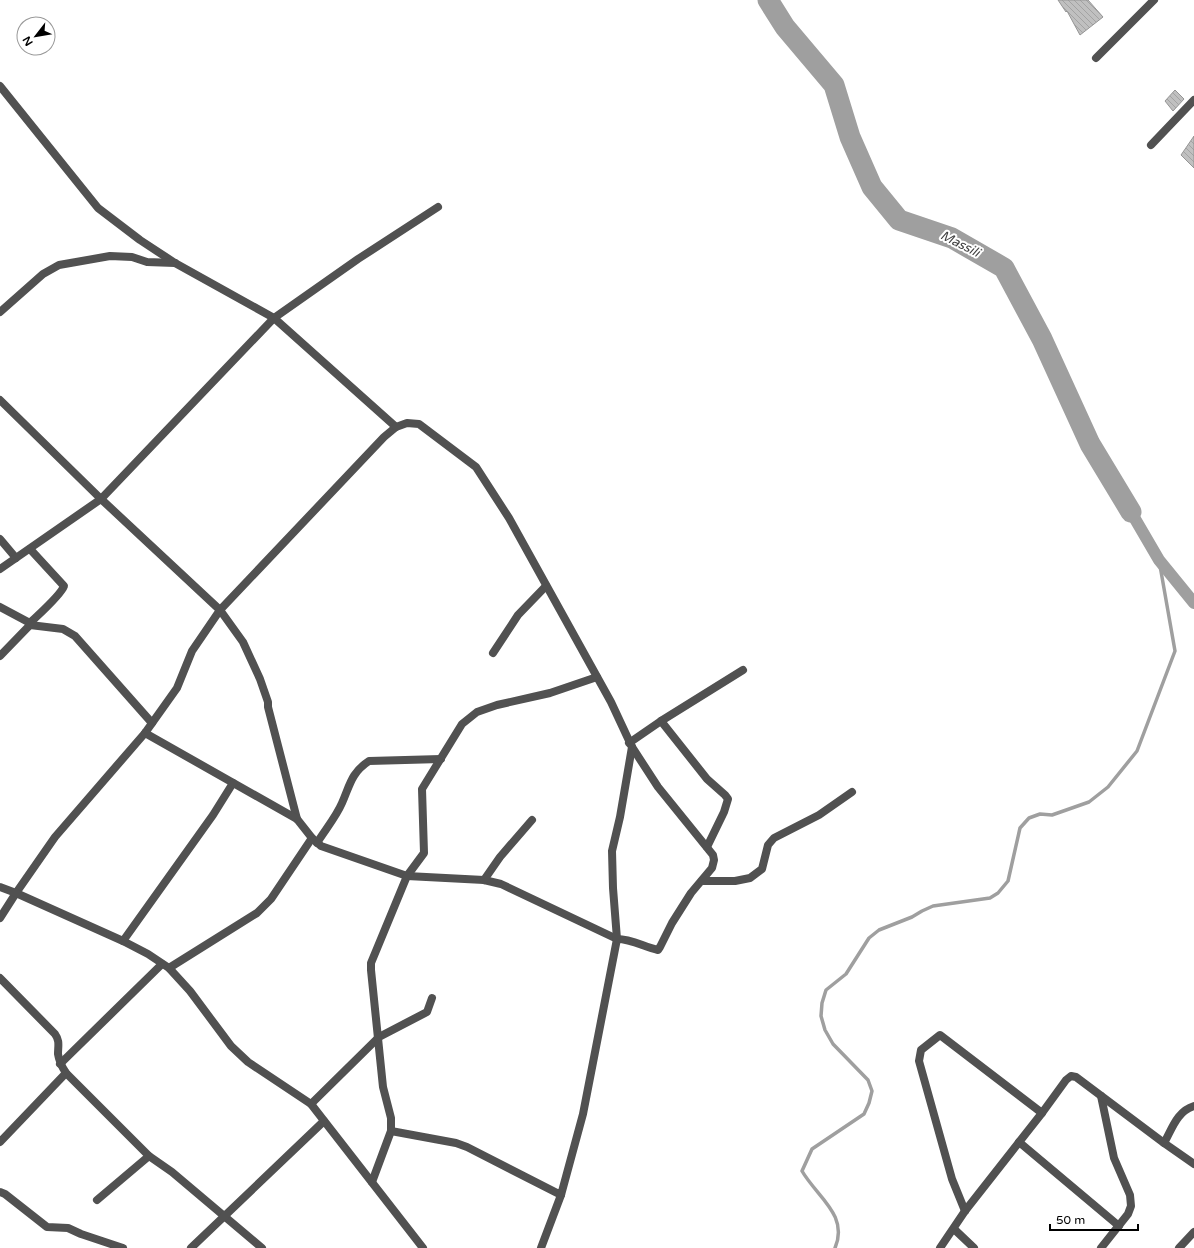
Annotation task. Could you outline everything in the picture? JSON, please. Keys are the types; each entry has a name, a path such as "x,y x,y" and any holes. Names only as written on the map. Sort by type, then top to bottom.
{"street":[{"path":"1096,58 1154,0"},
{"path":"0,86 98,208 140,240 175,263 274,318 396,427"},
{"path":"1151,145 1194,100"},
{"path":"0,569 101,499 274,318 358,259 438,207"},
{"path":"0,312 43,274 59,265 110,256 132,257 147,262 175,263"},
{"path":"0,400 101,499 220,610 243,642 260,679 268,702 268,707 297,819"},
{"path":"0,918 16,892 55,837 146,733 177,688 192,651 220,610 384,437 396,427 407,423 419,424 476,467 509,518 611,702 631,745 658,787 707,847 713,855 714,860 712,868 691,893 658,950 626,939 617,939 501,884 484,880 407,876 321,846 314,840 297,819 146,733"},
{"path":"0,539 16,558"},
{"path":"0,656 64,588 64,586 30,548"},
{"path":"493,652 518,615 546,586"},
{"path":"0,607 30,624 62,629 75,636 152,723"},
{"path":"541,1248 561,1195 583,1114 617,939 612,851 620,817 631,745 661,722 743,670"},
{"path":"372,1182 391,1132 391,1115 383,1086 371,963 407,876 424,853 422,789 457,730 476,712 497,705 550,693 597,677"},
{"path":"661,722 707,780 728,799 724,812 707,847"},
{"path":"60,1064 166,966 257,913 271,899 342,802 351,779 363,765 369,761 441,759"},
{"path":"123,941 213,815 233,783"},
{"path":"702,881 735,881 750,878 762,869 768,845 774,838 819,815 852,792"},
{"path":"484,880 500,857 532,820"},
{"path":"0,887 16,892 123,941 148,954 166,966 190,991 239,1055 253,1066 311,1104 424,1248"},
{"path":"0,978 56,1034 59,1040 58,1055 60,1064 66,1073 150,1156 172,1172 262,1248"},
{"path":"311,1104 379,1037 427,1012 432,998"},
{"path":"965,1211 952,1179 919,1061 921,1050 940,1034 1042,1113"},
{"path":"0,1142 66,1073"},
{"path":"940,1248 965,1211 1066,1080 1071,1076 1076,1077 1194,1164"},
{"path":"1101,1096 1114,1158 1130,1195 1131,1206 1128,1214 1101,1248"},
{"path":"1164,1143 1180,1114 1184,1110 1194,1106"},
{"path":"191,1248 324,1121"},
{"path":"391,1132 456,1143 467,1147 561,1195"},
{"path":"1019,1142 1119,1226"},
{"path":"97,1200 150,1156"},
{"path":"0,1192 47,1228 68,1228 123,1248"},
{"path":"954,1229 974,1248"},
{"path":"1179,1248 1194,1232"}],"building":[{"path":"1058,0 1088,0 1103,17 1080,35 1067,11 1066,12"},
{"path":"1175,90 1184,99 1173,111 1165,101"},
{"path":"1194,136 1194,168 1181,155"}],"waterway":[{"name":"Massili","path":"768,0 785,27 834,85 850,137 872,187 899,220 952,238 1004,268 1042,339 1090,444 1131,512"},
{"path":"1131,512 1159,560 1194,603"},
{"path":"835,1248 838,1236 838,1226 835,1216 802,1171 812,1149 864,1114 872,1091 868,1080 833,1044 825,1030 821,1016 822,1003 826,990 846,974 869,938 879,930 912,917 933,906 990,898 998,893 1008,881 1020,828 1029,818 1040,814 1052,815 1089,802 1108,787 1137,751 1175,651 1159,560"}]}
